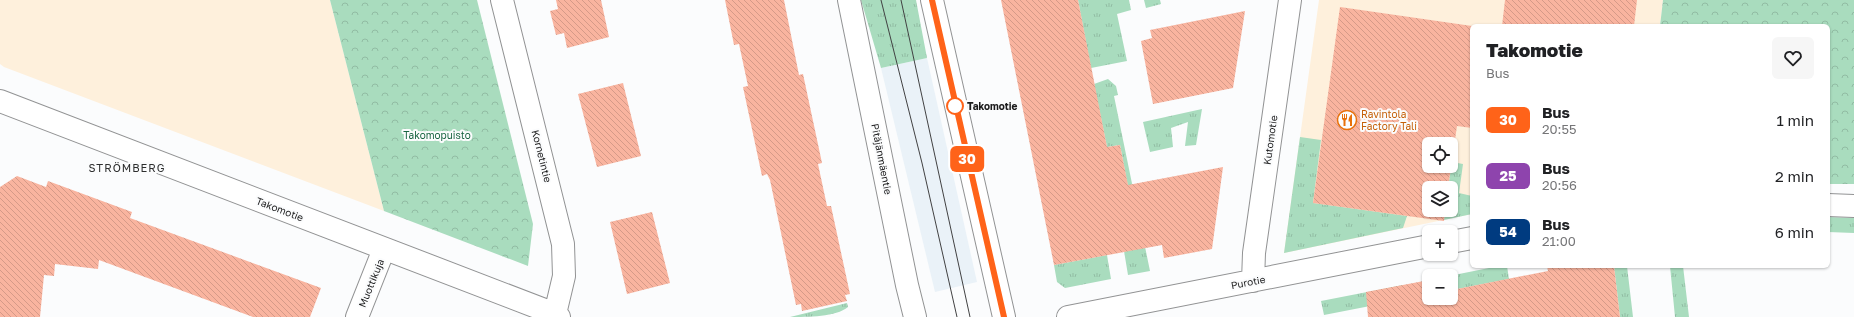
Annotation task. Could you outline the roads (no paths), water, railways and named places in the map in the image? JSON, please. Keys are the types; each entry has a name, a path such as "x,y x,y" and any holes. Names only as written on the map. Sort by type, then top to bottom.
{"street":[{"name":"Kornetintie","path":"502,0 564,244 564,276 557,315"},
{"name":"Pitäjänmäentie","path":"849,0 907,285 915,317"},
{"path":"932,0 1004,317"},
{"name":"Kutomotie","path":"1253,281 1254,253 1290,0"},
{"name":"Takomotie","path":"0,101 557,315"},
{"path":"1830,206 1854,206"},
{"path":"1458,241 1470,238"},
{"name":"Purotie","path":"1068,317 1422,247"},
{"name":"Muottikuja","path":"357,317 384,249"}],"tram line":[{"path":"881,0 922,163 957,317"},
{"path":"901,0 970,317"}],"place":[{"name":"Takomotie","path":"955,106"},
{"name":"Ravintola Factory Tali","path":"1347,120"}],"district":[{"name":"STRÖMBERG","path":"127,167"}],"park label":[{"name":"Takomopuisto","path":"437,135"}]}
